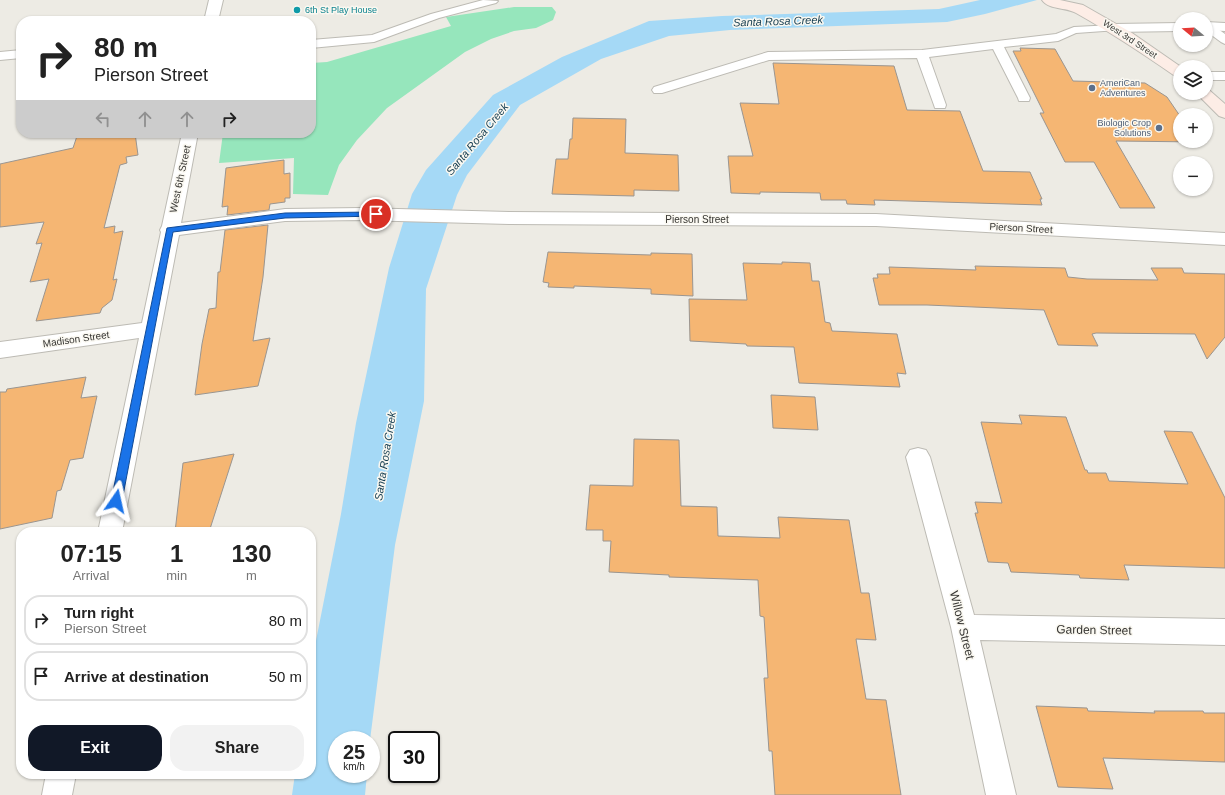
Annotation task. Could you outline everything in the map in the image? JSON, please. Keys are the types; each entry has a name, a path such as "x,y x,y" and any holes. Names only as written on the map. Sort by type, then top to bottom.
{"main road":[{"name":"West 3rd Street","path":"1049,0 1055,3 1075,4 1114,28 1173,68"},
{"path":"1211,100 1225,113"}],"street":[{"path":"213,16 216,0"},
{"path":"1114,28 1173,27"},
{"path":"1213,27 1225,28"},
{"path":"0,56 16,54"},
{"name":"West 6th Street","path":"111,527 189,138"},
{"name":"Pierson Street","path":"170,230 285,215 361,214 488,218 876,220 1225,239"},
{"name":"Madison Street","path":"0,350 151,329"},
{"name":"Willow Street","path":"918,457 964,627 1001,795"},
{"name":"Garden Street","path":"964,627 1225,632"},
{"path":"57,795 60,779"}],"lane":[{"path":"316,44 374,38 436,16 492,2 492,0"},
{"path":"658,90 768,56 922,54 1058,37 1074,30 1114,28"},
{"path":"1213,31 1225,40"},
{"path":"997,45 1024,98"},
{"path":"922,54 940,105"},
{"path":"1213,76 1225,76"}],"green space":[{"path":"514,7 552,7 556,12 553,20 536,28 514,31 491,39 465,52 387,108 357,140 339,165 328,195 293,194 294,158 219,163 222,138 316,138 316,63 327,62 451,26 446,17"}],"water":[{"name":"Santa Rosa Creek","path":"980,0 1037,0 985,14 947,22 730,30 669,36 601,59 520,105 467,175 457,195 426,289 424,401 395,545 371,731 328,731 328,783 366,783 365,795 292,795 294,779 316,779 316,641 341,514 356,423 389,268 412,194 426,170 493,95 562,57 649,21 722,16 939,9"}],"building":[{"path":"1020,48 1055,49 1073,81 1145,83 1167,97 1175,108 1173,108 1173,142 1116,141 1155,208 1120,208 1094,162 1065,162 1040,113 1044,113 1013,51 1021,51"},
{"path":"773,63 894,66 907,110 960,111 983,171 1030,172 1042,199 1040,199 1042,205 874,200 875,205 847,204 846,200 821,200 820,193 731,193 728,156 753,156 740,103 779,104"},
{"path":"573,118 626,119 625,153 678,155 679,191 634,190 634,196 552,194 556,159 568,159 570,139 572,139"},
{"path":"76,138 136,138 138,155 126,157 127,163 120,165 104,228 115,226 114,233 123,231 113,280 117,279 112,300 102,308 100,313 36,321 49,279 30,282 42,243 36,244 44,222 0,227 0,164 73,148"},
{"path":"284,160 284,174 290,173 290,198 285,198 285,202 270,204 269,210 227,215 228,206 222,207 226,168"},
{"path":"268,225 263,277 253,341 270,338 258,386 195,395 202,344 209,309 216,308 218,272 220,272 225,230"},
{"path":"548,252 651,255 651,253 692,254 693,296 651,294 651,289 574,286 574,288 548,287 549,283 543,282"},
{"path":"782,262 810,263 812,281 819,281 825,322 830,323 832,331 897,334 906,374 897,373 900,387 799,383 794,347 747,346 746,344 690,341 689,299 747,300 743,263 782,264"},
{"path":"975,266 1065,268 1068,277 1087,279 1158,280 1151,268 1182,268 1184,273 1225,274 1225,337 1207,359 1195,334 1096,333 1092,334 1098,346 1058,345 1044,310 927,305 879,305 873,278 878,278 877,274 890,274 889,267 976,270"},
{"path":"86,377 81,398 97,396 83,458 70,460 61,490 57,491 52,518 0,529 0,392 6,392 7,389"},
{"path":"771,395 815,397 818,430 773,428"},
{"path":"1019,415 1066,417 1085,470 1087,470 1088,473 1106,473 1109,481 1188,484 1164,431 1192,432 1225,498 1225,568 1124,565 1129,580 1080,578 1079,575 1011,572 1008,563 988,562 975,513 978,513 975,502 1002,503 981,422 1022,424"},
{"path":"634,439 679,440 681,506 717,507 718,536 780,538 778,517 849,520 861,593 869,593 876,640 856,639 866,699 886,700 901,795 775,795 772,751 769,751 764,678 768,678 764,617 760,616 758,580 669,577 669,575 609,572 611,541 603,541 603,530 586,530 590,485 633,486"},
{"path":"234,454 211,527 176,527 183,463"},
{"path":"1036,706 1087,708 1088,711 1155,713 1154,711 1203,711 1204,713 1225,713 1225,762 1103,758 1113,789 1058,787"}],"place":[{"name":"6th St Play House","path":"297,10"},
{"name":"AmeriCan Adventures","path":"1092,88"},
{"name":"Biologic Crop Solutions","path":"1159,128"}],"route":[{"path":"116,501 170,230 285,215 376,214"}]}
